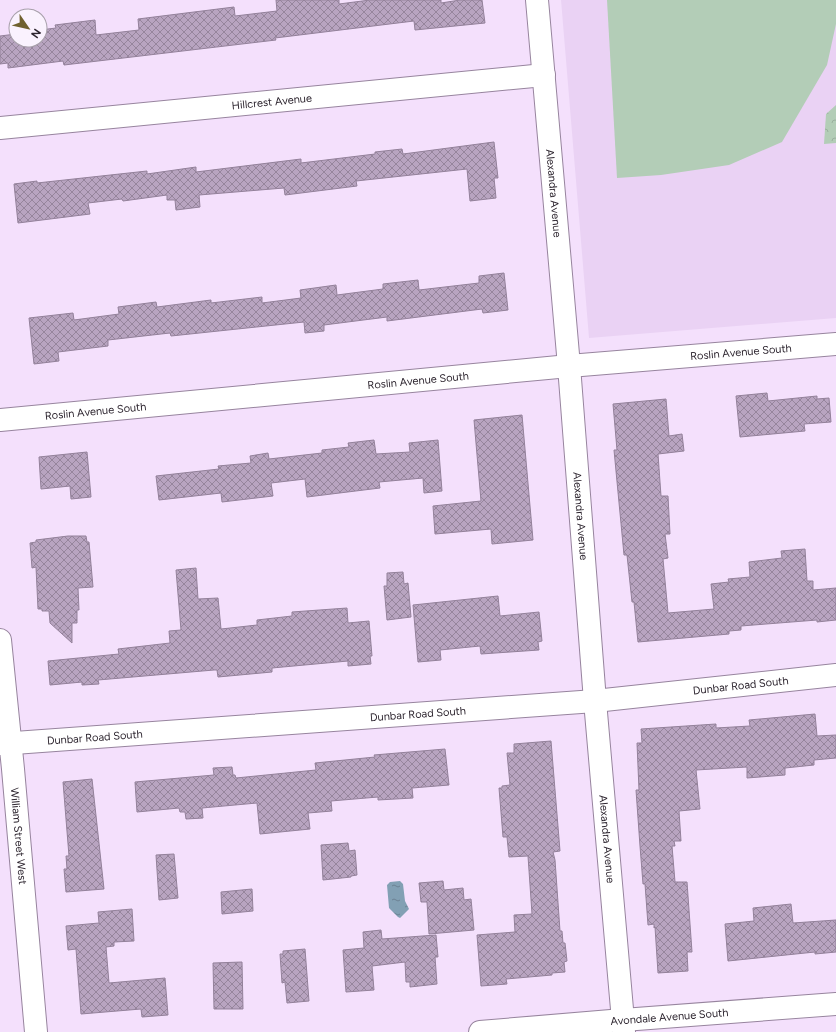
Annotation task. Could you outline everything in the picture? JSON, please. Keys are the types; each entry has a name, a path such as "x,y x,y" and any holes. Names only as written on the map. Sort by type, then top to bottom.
{"street":[{"name":"Alexandra Avenue","path":"537,0 569,366 595,701 624,1026"},
{"name":"Hillcrest Avenue","path":"0,128 544,75"},
{"name":"Roslin Avenue South","path":"0,420 569,366 836,344"},
{"name":"William Street West","path":"0,640 5,744 36,1032"},
{"name":"Dunbar Road South","path":"5,744 595,701 836,675"},
{"name":"Avondale Avenue South","path":"480,1032 624,1026 836,1004"}],"shaded area":[{"path":"561,0 836,0 836,318 589,338"}],"green space":[{"path":"607,0 836,0 836,24 827,65 782,142 729,165 661,175 617,178"},
{"path":"836,105 836,143 824,144 826,114"}],"water":[{"path":"400,881 403,884 405,901 409,909 400,918 389,908 387,885 390,882"}],"building":[{"path":"276,0 339,0 339,4 370,0 441,0 441,3 460,0 482,0 485,23 415,30 414,21 275,38 276,40 64,65 63,61 8,68 8,63 0,64 0,36 8,35 8,48 48,48 48,29 56,28 55,25 95,20 96,35 139,30 138,19 234,7 235,16 277,11"},
{"path":"494,142 498,178 494,178 496,198 470,201 467,169 356,181 357,186 285,195 284,188 199,195 200,207 176,210 175,200 167,200 167,195 123,201 122,199 88,203 90,214 18,223 14,184 37,181 37,183 147,171 147,174 196,167 196,172 301,159 301,163 375,154 375,152 402,149 403,154"},
{"path":"504,273 508,310 483,313 482,309 387,321 387,317 324,325 324,331 305,333 304,322 171,336 170,333 108,340 108,346 58,352 59,361 34,364 29,318 73,313 74,320 119,314 118,307 156,302 157,307 211,300 211,303 262,297 262,303 301,298 300,290 336,285 337,295 383,289 383,284 418,280 419,290 479,283 479,276"},
{"path":"767,393 768,401 817,396 817,399 829,398 831,422 804,424 805,431 740,437 736,396"},
{"path":"666,399 669,436 682,434 684,451 658,454 661,496 668,496 670,534 665,534 668,558 663,559 668,613 714,609 711,584 729,582 728,579 750,577 749,562 782,558 781,551 805,549 807,581 813,581 813,590 836,588 836,620 741,626 741,630 729,631 729,634 638,642 627,555 624,555 614,450 617,450 613,404"},
{"path":"522,415 533,540 492,544 491,529 435,534 433,506 481,501 474,420"},
{"path":"374,440 376,454 410,452 409,443 438,440 442,491 424,493 423,478 379,482 380,488 307,497 305,479 271,483 273,496 222,502 221,493 159,500 156,476 219,469 218,466 251,463 250,456 268,453 269,459 322,453 322,450 349,447 348,443"},
{"path":"87,452 91,497 71,499 70,486 41,489 39,457"},
{"path":"68,536 86,536 87,542 89,542 93,587 78,588 79,610 77,610 77,623 72,623 72,643 50,623 49,611 42,611 42,609 38,609 36,567 32,568 30,543 36,542 36,540"},
{"path":"196,568 198,599 218,598 221,629 257,625 257,620 292,616 292,612 347,608 348,623 369,621 372,656 370,656 371,664 348,666 348,661 272,668 272,672 218,677 217,670 214,670 98,680 99,684 82,685 82,682 50,685 48,661 119,654 118,649 170,643 169,631 181,630 176,570"},
{"path":"403,572 404,584 408,583 411,617 387,620 384,586 387,586 387,573"},
{"path":"498,596 500,616 539,612 542,641 538,642 539,650 481,654 480,646 440,650 441,660 418,662 413,605"},
{"path":"815,714 817,736 836,735 836,758 814,760 814,765 785,768 785,775 747,778 747,767 696,770 700,809 679,811 681,841 674,841 675,846 672,846 675,882 687,882 692,952 687,952 688,971 658,973 655,927 654,928 654,924 648,925 645,884 643,884 636,790 639,790 637,743 642,743 641,729 716,724 716,728 750,726 749,720"},
{"path":"551,741 560,851 553,852 555,860 560,931 562,931 563,943 565,943 567,961 564,962 565,972 552,973 552,975 506,979 507,984 481,986 477,935 515,932 514,915 532,914 528,856 509,857 507,837 503,837 499,788 510,785 507,753 514,753 514,744"},
{"path":"445,749 449,785 412,788 413,798 378,800 378,797 331,801 332,811 308,813 310,829 260,834 257,803 202,808 203,818 186,819 185,812 180,812 179,808 137,812 135,782 214,775 213,768 232,767 233,775 235,775 236,778 316,770 315,763 375,757 374,755"},
{"path":"92,779 104,889 66,892 64,869 67,869 66,856 69,856 63,782"},
{"path":"348,843 349,851 355,850 357,875 323,880 321,845"},
{"path":"174,854 178,898 159,900 156,855"},
{"path":"443,881 444,890 463,888 464,900 471,899 474,930 429,934 427,902 421,902 419,883"},
{"path":"252,889 253,911 222,914 221,892"},
{"path":"791,904 793,923 836,920 836,952 815,954 815,952 728,961 725,924 754,921 753,908"},
{"path":"132,909 134,941 114,942 114,946 106,947 109,983 165,978 168,1015 142,1017 141,1009 81,1014 76,949 68,950 66,926 99,923 98,912"},
{"path":"381,930 382,939 436,935 438,957 435,957 437,984 410,987 410,982 406,982 405,962 372,966 374,990 346,992 343,950 364,948 363,932"},
{"path":"305,949 309,1001 287,1003 285,982 282,983 280,954 283,954 283,951"},
{"path":"242,962 243,1009 214,1009 213,963"}]}
